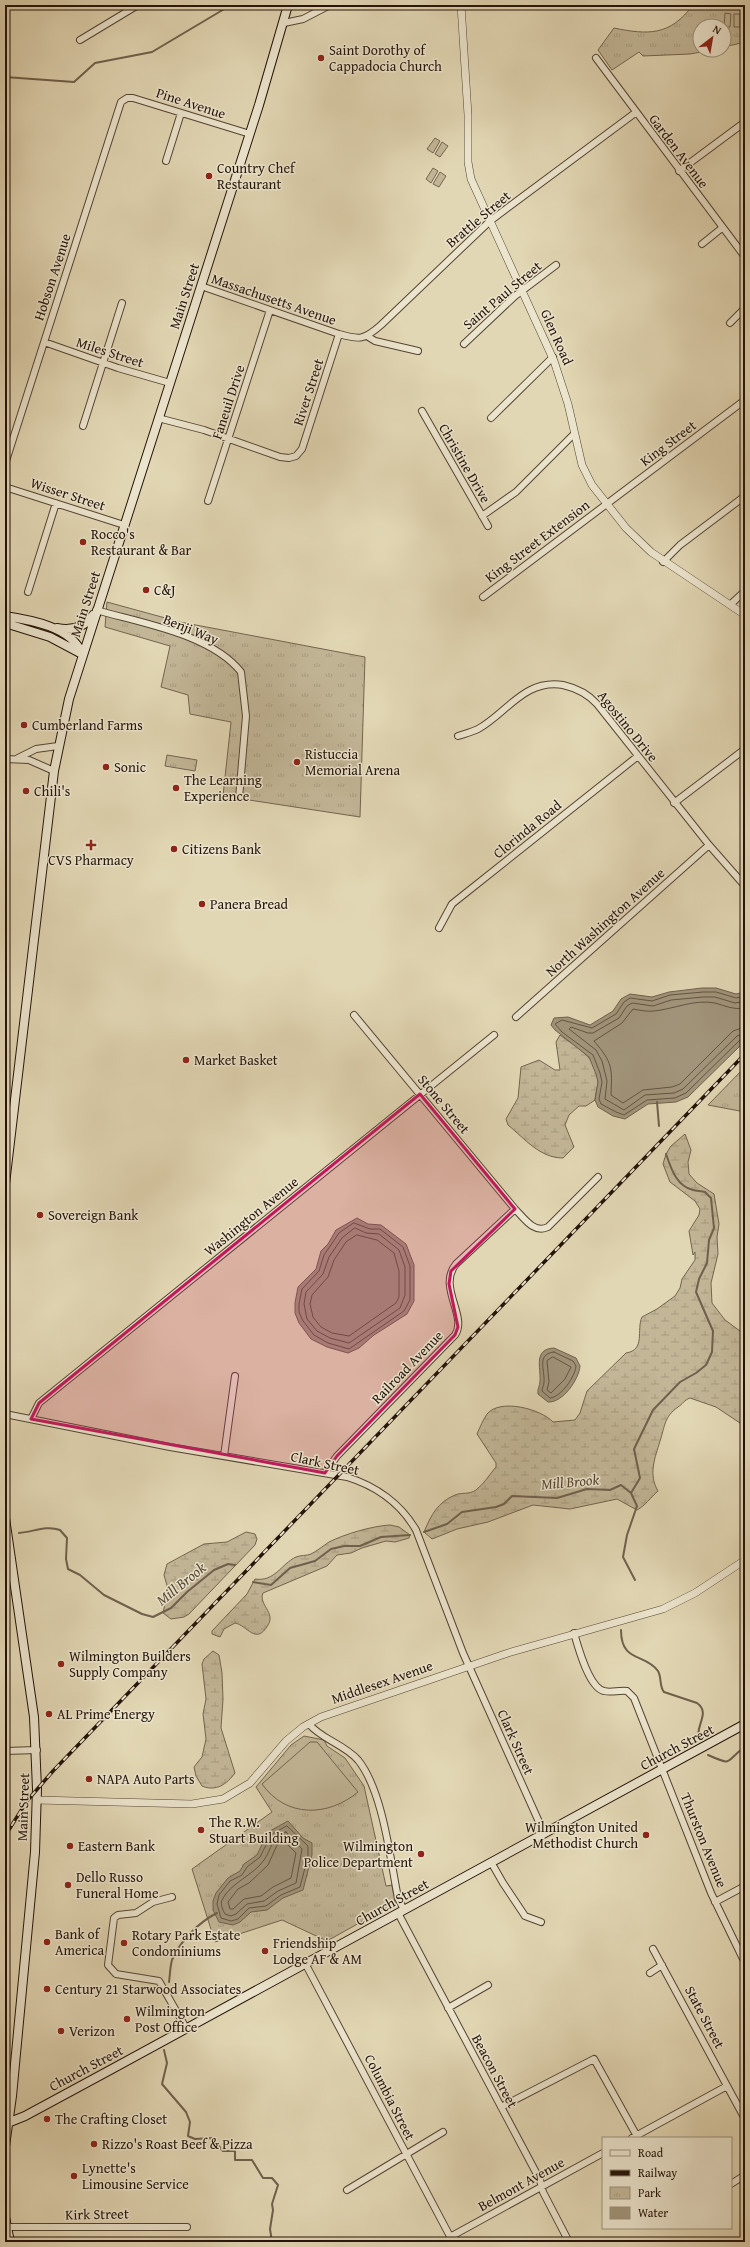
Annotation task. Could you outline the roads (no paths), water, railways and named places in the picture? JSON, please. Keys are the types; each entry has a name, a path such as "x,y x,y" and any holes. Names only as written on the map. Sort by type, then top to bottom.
{"main road":[{"name":"Main Street","path":"5,1184 54,770 69,699 96,610 250,134 284,23 288,5"},
{"path":"5,616 49,627 76,629 86,623 96,610"},
{"path":"5,623 50,637 82,654"},
{"path":"49,627 74,640 82,654"},
{"name":"Main Street","path":"5,1518 37,1750 35,1852 5,2146"},
{"name":"Church Street","path":"7,2123 32,2112 745,1724"},
{"path":"5,2217 10,2242"}],"street":[{"path":"80,40 138,5"},
{"path":"284,23 303,19 330,5"},
{"name":"Glen Road","path":"461,5 468,107 468,162 472,179 552,357 567,398 574,434 584,472 606,505 632,534 663,562 745,614"},
{"name":"Garden Avenue","path":"596,58 679,171 745,257"},
{"name":"Pine Avenue","path":"125,99 133,98 250,134"},
{"name":"Hobson Avenue","path":"5,464 120,104 125,99"},
{"name":"Brattle Street","path":"367,336 490,221 635,112"},
{"path":"166,161 182,113"},
{"path":"679,171 745,122"},
{"path":"702,244 722,228"},
{"name":"Saint Paul Street","path":"464,344 522,292 556,265"},
{"name":"Massachusetts Avenue","path":"201,286 339,334"},
{"path":"83,426 122,303"},
{"path":"730,323 745,308"},
{"name":"Faneuil Drive","path":"208,501 270,310"},
{"path":"339,334 357,339 367,336 375,342 418,351"},
{"name":"River Street","path":"229,439 280,457 289,458 296,456 302,448 339,334"},
{"name":"Miles Street","path":"44,342 103,363 170,383"},
{"path":"491,418 552,357"},
{"name":"King Street","path":"606,505 745,400"},
{"name":"Christine Drive","path":"422,411 488,526"},
{"path":"158,418 229,439"},
{"path":"482,516 516,492 574,434"},
{"name":"Wisser Street","path":"5,487 124,525"},
{"path":"663,562 680,545 745,496"},
{"path":"28,592 56,503"},
{"name":"King Street Extension","path":"483,597 606,505"},
{"path":"731,604 745,591"},
{"name":"Benji Way","path":"96,610 194,640 225,657 241,672 246,716 239,798"},
{"name":"Agostino Drive","path":"458,736 480,728 529,690 546,685 561,685 578,690 593,700 674,803 745,886"},
{"path":"18,758 36,749 58,746"},
{"path":"674,803 745,749"},
{"name":"Clorinda Road","path":"439,928 454,903 638,756"},
{"path":"5,759 18,758 39,762 54,770"},
{"name":"North Washington Avenue","path":"516,1017 709,845"},
{"name":"Stone Street","path":"354,1015 515,1209"},
{"name":"Washington Avenue","path":"31,1419 39,1403 494,1035"},
{"path":"515,1209 533,1226 545,1229 564,1213 598,1176"},
{"name":"Railroad Avenue","path":"325,1473 337,1456 454,1335 458,1327 449,1284 451,1271 456,1264 515,1209"},
{"path":"224,1456 235,1376"},
{"name":"Clark Street","path":"5,1414 354,1479 372,1487 394,1502 408,1518 418,1536 469,1666 544,1833"},
{"name":"Middlesex Avenue","path":"37,1800 192,1804 223,1799 250,1783 282,1745 309,1724 333,1712 469,1666 574,1633 649,1614 672,1605 702,1589 745,1560"},
{"name":"Thurston Avenue","path":"574,1633 587,1669 596,1686 606,1692 626,1691 634,1698 661,1770 715,1902 745,1963"},
{"name":"Beacon Street","path":"309,1724 316,1731 351,1754 367,1775 377,1799 401,1912 448,2008 542,2185 569,2242"},
{"path":"5,1751 37,1750"},
{"path":"491,1862 525,1916 541,1922"},
{"path":"715,1902 745,1886"},
{"path":"172,1897 152,1902 136,1913 115,1917 112,1923 108,1965 116,1974 153,1978 161,1982 186,2028"},
{"name":"State Street","path":"653,1949 745,2119"},
{"name":"Columbia Street","path":"305,1964 452,2239"},
{"path":"650,1973 662,1965"},
{"path":"448,2008 488,1985"},
{"path":"501,2107 594,2059 635,2137 727,2086"},
{"path":"347,2190 443,2132"},
{"name":"Belmont Avenue","path":"452,2239 542,2185 602,2154"},
{"path":"732,2183 745,2175"},
{"name":"Kirk Street","path":"7,2227 187,2227"}],"water":[{"path":"716,988 736,994 745,992 745,1041 688,1097 676,1102 648,1104 625,1119 613,1116 598,1107 595,1100 598,1082 589,1057 555,1030 551,1025 554,1018 568,1017 590,1025 613,1011 621,999 630,994 652,997 669,992"},
{"path":"357,1218 368,1224 381,1225 406,1244 414,1265 414,1301 407,1314 374,1335 359,1348 348,1353 327,1347 311,1339 299,1323 295,1313 295,1303 298,1287 316,1269 321,1251 328,1244 336,1230"},
{"path":"554,1348 576,1358 580,1366 577,1377 569,1389 559,1399 548,1402 538,1394 540,1381 540,1360 543,1352 547,1349"},
{"path":"288,1821 303,1838 312,1843 312,1855 303,1890 283,1898 267,1910 251,1912 240,1922 233,1925 219,1922 213,1910 213,1901 216,1893 228,1878 240,1871 244,1864 257,1855 268,1832"}],"waterway":[{"path":"5,77 74,82 95,63 152,52 231,5"},
{"path":"657,1102 659,1126"},
{"path":"631,1493 640,1478 634,1449 653,1410 680,1382 696,1373 706,1365 712,1352 713,1331 696,1292 699,1279 707,1263 709,1240 714,1228 711,1198 705,1192 693,1190 682,1185 675,1176 666,1154"},
{"name":"Mill Brook","path":"424,1532 447,1524 462,1512 496,1507 504,1504 512,1496 557,1498 587,1489 610,1490 621,1485 631,1493 637,1506 627,1535 623,1557 635,1580"},
{"name":"Mill Brook","path":"19,1533 45,1528 60,1530 67,1538 66,1559 68,1569 80,1575 104,1595 142,1614 153,1617 171,1608 187,1592 214,1570 228,1564 235,1565"},
{"name":"Mill Brook","path":"253,1582 271,1585 290,1568 315,1561 331,1549 344,1546 360,1546 381,1537 410,1535"},
{"name":"Mill Brook","path":"621,1630 622,1640 629,1653 653,1665 658,1671 664,1692 697,1703 701,1707 703,1715 698,1733 699,1737"},
{"name":"Mill Brook","path":"708,1755 722,1761 729,1761 745,1747"},
{"path":"169,1982 170,1968 175,1953 185,1939 197,1927 217,1913"},
{"path":"164,2050 167,2063 162,2084 186,2112 190,2122 188,2136 195,2139 212,2138 223,2151 235,2151 235,2160 252,2160 263,2178 272,2178 278,2185 272,2204 273,2210 270,2229 272,2242"}],"railway":[{"path":"5,1836 27,1801 53,1771 745,1054"}],"place":[{"name":"Saint Dorothy of Cappadocia Church","path":"321,58"},
{"name":"Country Chef Restaurant","path":"209,176"},
{"name":"Rocco's Restaurant & Bar","path":"83,542"},
{"name":"C&J","path":"146,590"},
{"name":"Cumberland Farms","path":"24,725"},
{"name":"Ristuccia Memorial Arena","path":"297,762"},
{"name":"Sonic","path":"106,767"},
{"name":"The Learning Experience","path":"176,788"},
{"name":"Chili's","path":"26,791"},
{"name":"CVS Pharmacy","path":"91,845"},
{"name":"Citizens Bank","path":"174,849"},
{"name":"Panera Bread","path":"202,904"},
{"name":"Market Basket","path":"186,1060"},
{"name":"Sovereign Bank","path":"40,1215"},
{"name":"Wilmington Builders Supply Company","path":"61,1664"},
{"name":"AL Prime Energy","path":"49,1714"},
{"name":"NAPA Auto Parts","path":"89,1779"},
{"name":"The R.W. Stuart Building","path":"201,1830"},
{"name":"Wilmington United Methodist Church","path":"646,1835"},
{"name":"Eastern Bank","path":"70,1846"},
{"name":"Wilmington Police Department","path":"421,1854"},
{"name":"Dello Russo Funeral Home","path":"68,1885"},
{"name":"Bank of America","path":"47,1942"},
{"name":"Rotary Park Estate Condominiums","path":"124,1943"},
{"name":"Friendship Lodge AF & AM","path":"265,1951"},
{"name":"Century 21 Starwood Associates","path":"47,1989"},
{"name":"Wilmington Post Office","path":"127,2019"},
{"name":"Verizon","path":"61,2031"},
{"name":"The Crafting Closet","path":"47,2119"},
{"name":"Rizzo's Roast Beef & Pizza","path":"94,2144"},
{"name":"Lynette's Limousine Service","path":"74,2176"}]}
